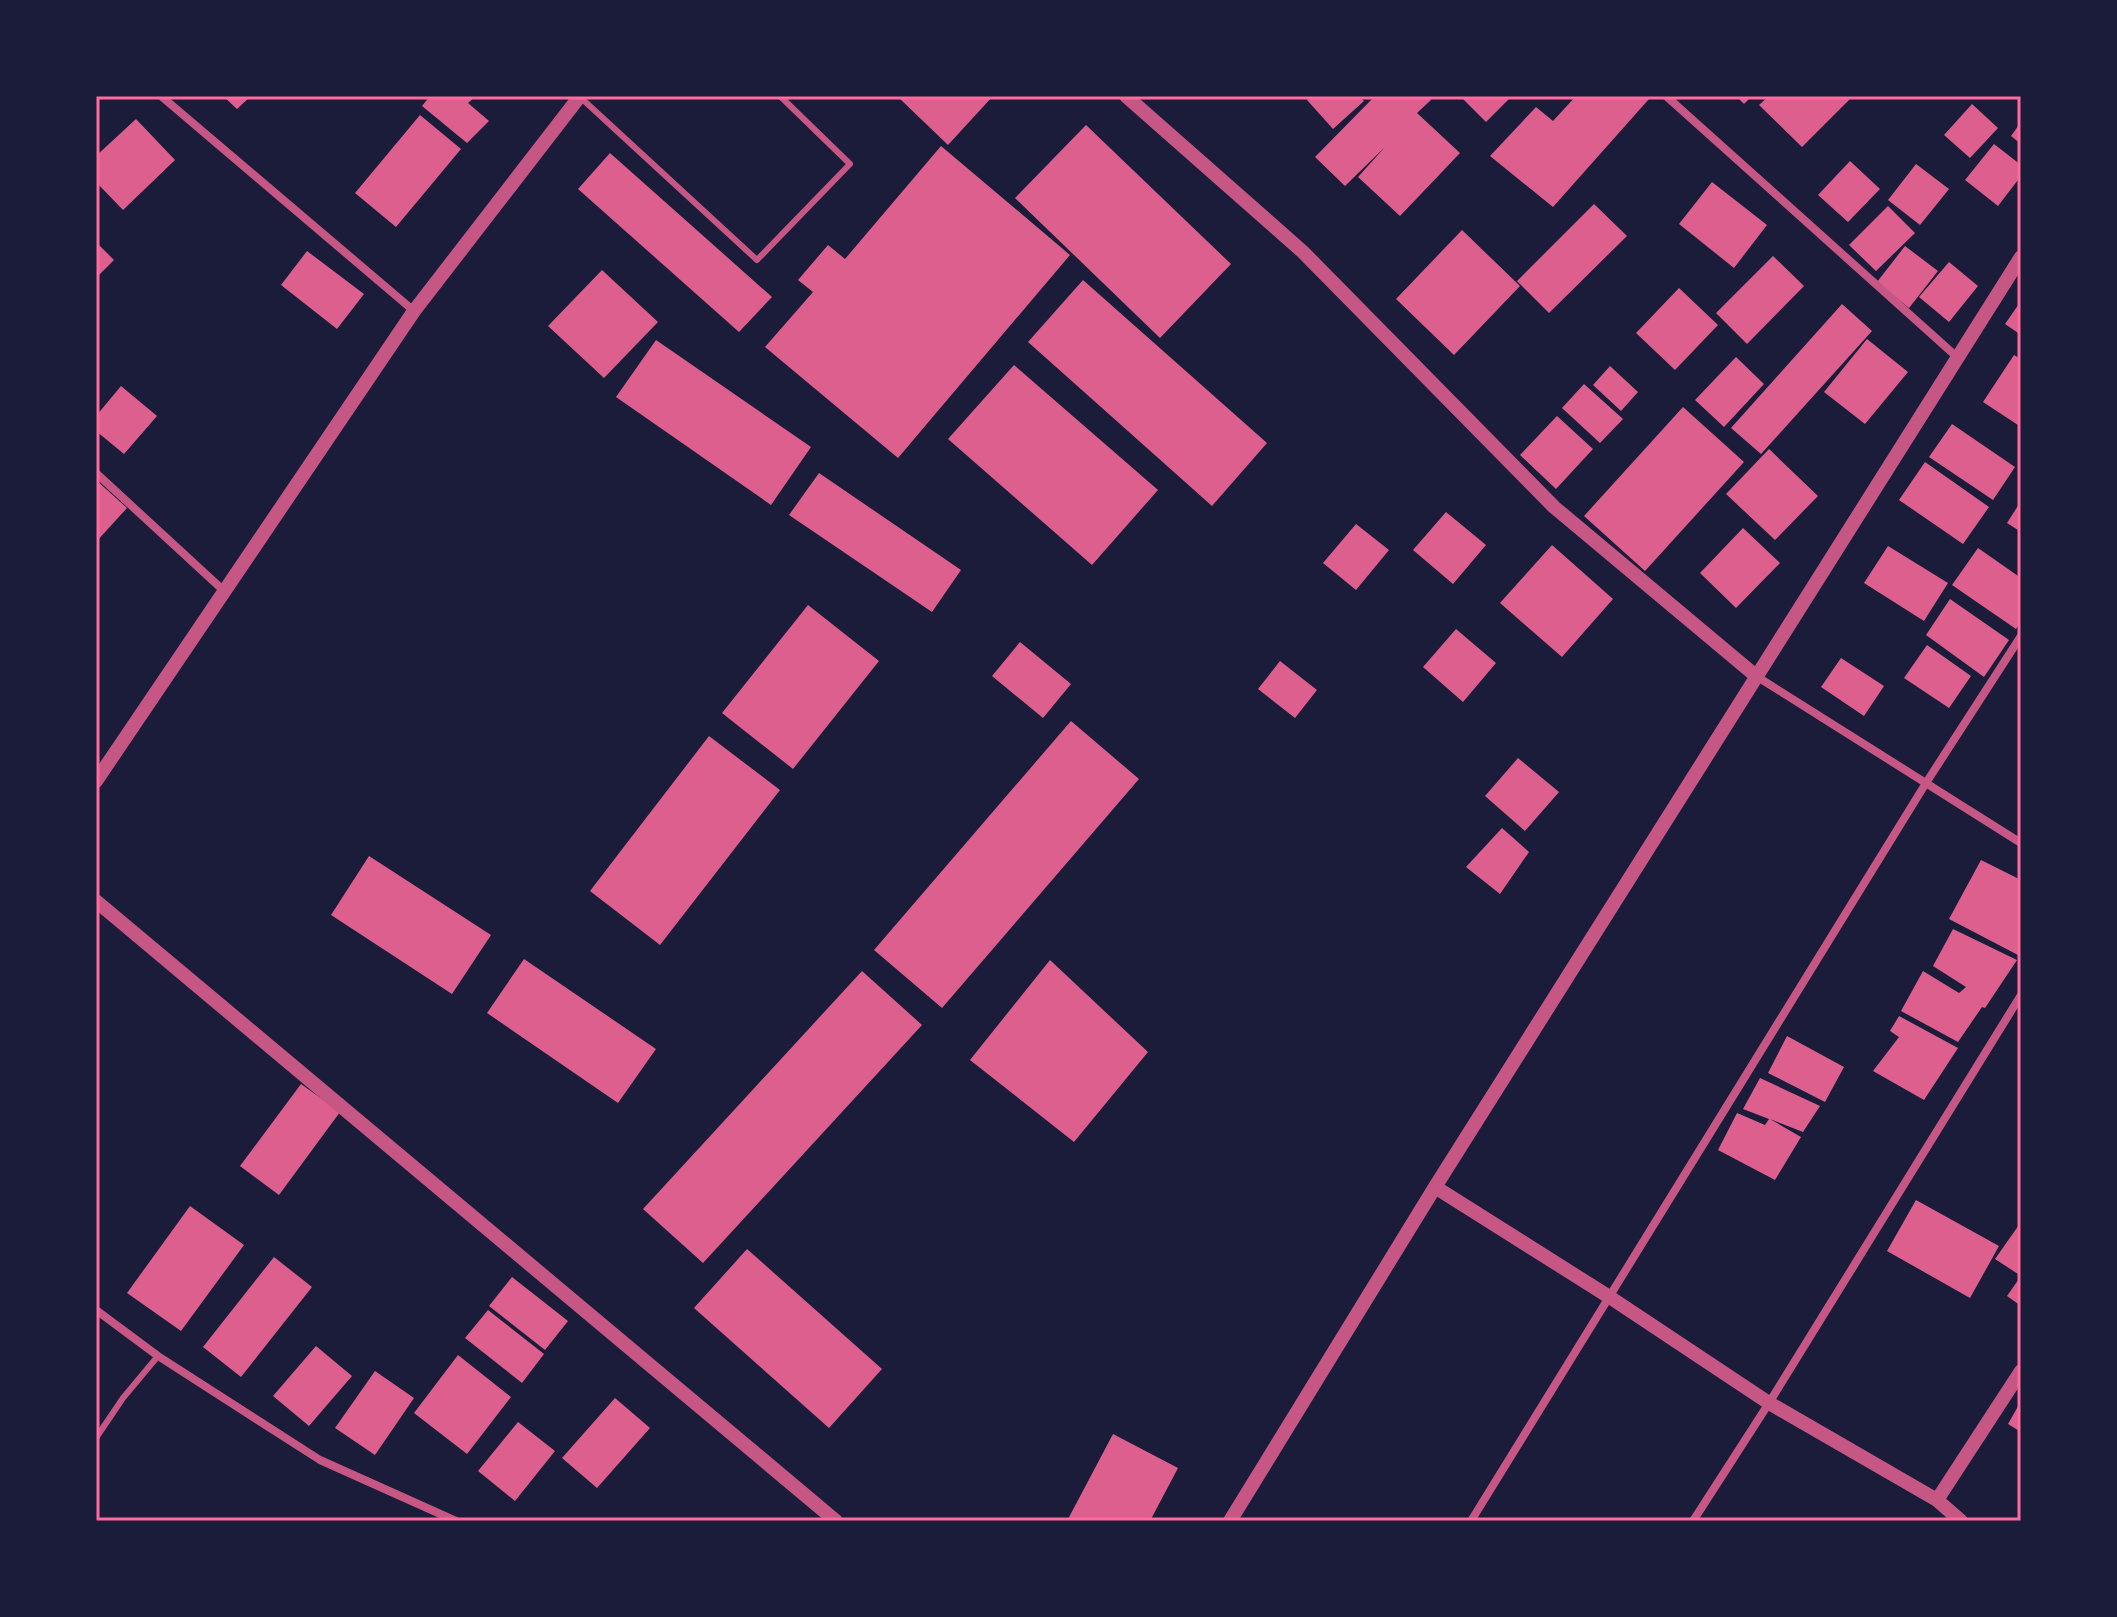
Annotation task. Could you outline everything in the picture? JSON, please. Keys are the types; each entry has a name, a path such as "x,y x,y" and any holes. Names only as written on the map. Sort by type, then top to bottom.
{"street":[{"path":"161,96 414,311"},
{"path":"96,781 414,311 580,96"},
{"path":"1126,96 1303,252 1554,507 1756,676 2021,843"},
{"path":"1666,96 1957,357"},
{"path":"1230,1521 1435,1187 2021,257"},
{"path":"96,473 223,590"},
{"path":"1471,1521 1926,783 2021,636"},
{"path":"96,901 836,1521"},
{"path":"1693,1521 2021,995"},
{"path":"1435,1187 1769,1403 1937,1500 1961,1521"},
{"path":"96,1310 158,1356 320,1460 456,1521"},
{"path":"1937,1500 2021,1371"}],"lane":[{"path":"580,96 757,260 850,164 780,96"},
{"path":"96,1438 123,1398 158,1356"}],"building":[{"path":"223,96 251,96 237,109"},
{"path":"430,96 476,96 468,103 489,121 467,143 422,106"},
{"path":"897,96 993,96 948,145"},
{"path":"1311,96 1359,96 1364,101 1333,129 1307,100"},
{"path":"1375,96 1427,96 1431,100 1417,113 1460,153 1400,216 1358,177 1385,147 1345,186 1315,157"},
{"path":"1460,96 1512,96 1486,122"},
{"path":"1576,96 1645,96 1649,99 1553,207 1490,156 1536,107 1553,121"},
{"path":"1736,96 1752,96 1744,104"},
{"path":"1769,96 1853,96 1802,147 1759,105"},
{"path":"1972,104 1998,128 1970,158 1944,135"},
{"path":"420,115 461,149 396,227 355,193"},
{"path":"136,119 175,160 123,210 96,182 96,156"},
{"path":"2021,122 2021,144 2011,136"},
{"path":"1086,125 1231,264 1160,338 1015,198"},
{"path":"1994,144 2021,165 2021,176 1998,206 1965,180"},
{"path":"941,146 1070,255 898,458 765,347 813,292 798,280 828,245 845,259"},
{"path":"610,153 772,297 739,332 578,189"},
{"path":"1850,161 1880,189 1848,222 1818,195"},
{"path":"1916,164 1949,189 1920,225 1888,200"},
{"path":"1712,182 1767,225 1734,268 1679,224"},
{"path":"1594,204 1627,236 1549,313 1517,281"},
{"path":"1888,206 1915,233 1876,271 1849,245"},
{"path":"1462,230 1520,286 1454,355 1396,299"},
{"path":"96,242 114,260 96,278"},
{"path":"1905,246 1938,271 1909,308 1877,282"},
{"path":"307,251 364,294 337,329 281,285"},
{"path":"1773,256 1804,286 1747,344 1716,313"},
{"path":"1949,262 1978,286 1949,322 1919,297"},
{"path":"602,270 658,322 604,378 548,326"},
{"path":"1083,280 1267,443 1212,506 1028,342"},
{"path":"1679,288 1718,325 1675,370 1636,333"},
{"path":"2021,301 2021,335 2005,324"},
{"path":"1842,304 1872,331 1761,454 1731,428"},
{"path":"1867,339 1908,372 1865,424 1824,392"},
{"path":"656,340 811,447 771,505 616,397"},
{"path":"2014,355 2021,359 2021,427 1983,402"},
{"path":"1736,357 1764,384 1724,427 1695,400"},
{"path":"1014,365 1158,490 1092,565 948,439"},
{"path":"1610,366 1638,392 1621,411 1593,385"},
{"path":"1584,384 1623,419 1600,443 1562,408"},
{"path":"121,386 157,416 124,454 96,431 96,416"},
{"path":"1683,407 1744,462 1645,571 1584,516"},
{"path":"1557,416 1593,449 1556,489 1520,455"},
{"path":"1952,424 2015,467 1993,500 1929,457"},
{"path":"1769,449 1818,496 1775,540 1726,494"},
{"path":"1925,462 1989,507 1963,544 1899,500"},
{"path":"819,473 961,570 932,612 789,515"},
{"path":"96,480 127,508 96,542"},
{"path":"2021,501 2021,532 2007,523"},
{"path":"1446,512 1486,545 1453,584 1413,550"},
{"path":"1356,524 1389,550 1356,590 1323,563"},
{"path":"1743,528 1780,563 1736,608 1700,573"},
{"path":"1552,545 1613,599 1562,657 1500,603"},
{"path":"1888,546 1948,583 1924,621 1864,583"},
{"path":"1978,548 2021,578 2021,622 2016,629 1952,585"},
{"path":"1950,599 2009,640 1984,677 1926,635"},
{"path":"808,605 879,661 793,769 722,713"},
{"path":"1456,629 1496,663 1463,702 1423,667"},
{"path":"1020,642 1071,684 1043,718 992,676"},
{"path":"1927,645 1971,676 1949,708 1904,678"},
{"path":"1841,658 1884,686 1864,716 1821,687"},
{"path":"1280,661 1317,690 1295,718 1258,689"},
{"path":"1071,721 1139,779 942,1008 874,950"},
{"path":"709,736 780,790 660,945 590,891"},
{"path":"1518,758 1559,792 1525,831 1485,796"},
{"path":"1502,828 1529,852 1500,894 1466,867"},
{"path":"369,856 491,935 452,994 331,915"},
{"path":"1981,860 2021,880 2021,949 2018,955 1949,919"},
{"path":"1953,929 2017,960 1958,1042 1901,1011 1923,971 1959,993 1966,987 1933,966"},
{"path":"524,959 656,1049 618,1103 487,1013"},
{"path":"1050,960 1148,1052 1074,1142 970,1060"},
{"path":"862,971 922,1025 703,1263 643,1209"},
{"path":"1899,1016 1958,1048 1924,1100 1873,1071 1899,1037 1890,1031"},
{"path":"1787,1036 1844,1067 1825,1102 1768,1073"},
{"path":"1760,1078 1820,1106 1803,1132 1770,1119 1801,1137 1775,1180 1718,1150 1737,1113 1765,1125 1769,1119 1743,1109"},
{"path":"301,1084 340,1112 279,1195 240,1166"},
{"path":"1916,1200 1999,1246 1970,1298 1887,1251"},
{"path":"190,1206 244,1245 181,1331 127,1293"},
{"path":"2021,1222 2021,1276 1995,1259"},
{"path":"747,1249 882,1369 829,1428 694,1308"},
{"path":"274,1257 312,1287 241,1377 203,1347"},
{"path":"2021,1276 2021,1306 2007,1296"},
{"path":"512,1277 568,1321 545,1350 489,1306"},
{"path":"488,1310 544,1354 522,1383 465,1338"},
{"path":"316,1346 352,1376 309,1426 273,1396"},
{"path":"458,1355 511,1397 467,1454 414,1413"},
{"path":"375,1371 414,1398 375,1455 335,1428"},
{"path":"615,1398 650,1428 597,1488 562,1458"},
{"path":"2021,1401 2021,1432 2008,1424"},
{"path":"518,1422 555,1451 515,1501 478,1471"},
{"path":"1113,1434 1178,1468 1150,1521 1067,1521"}]}
